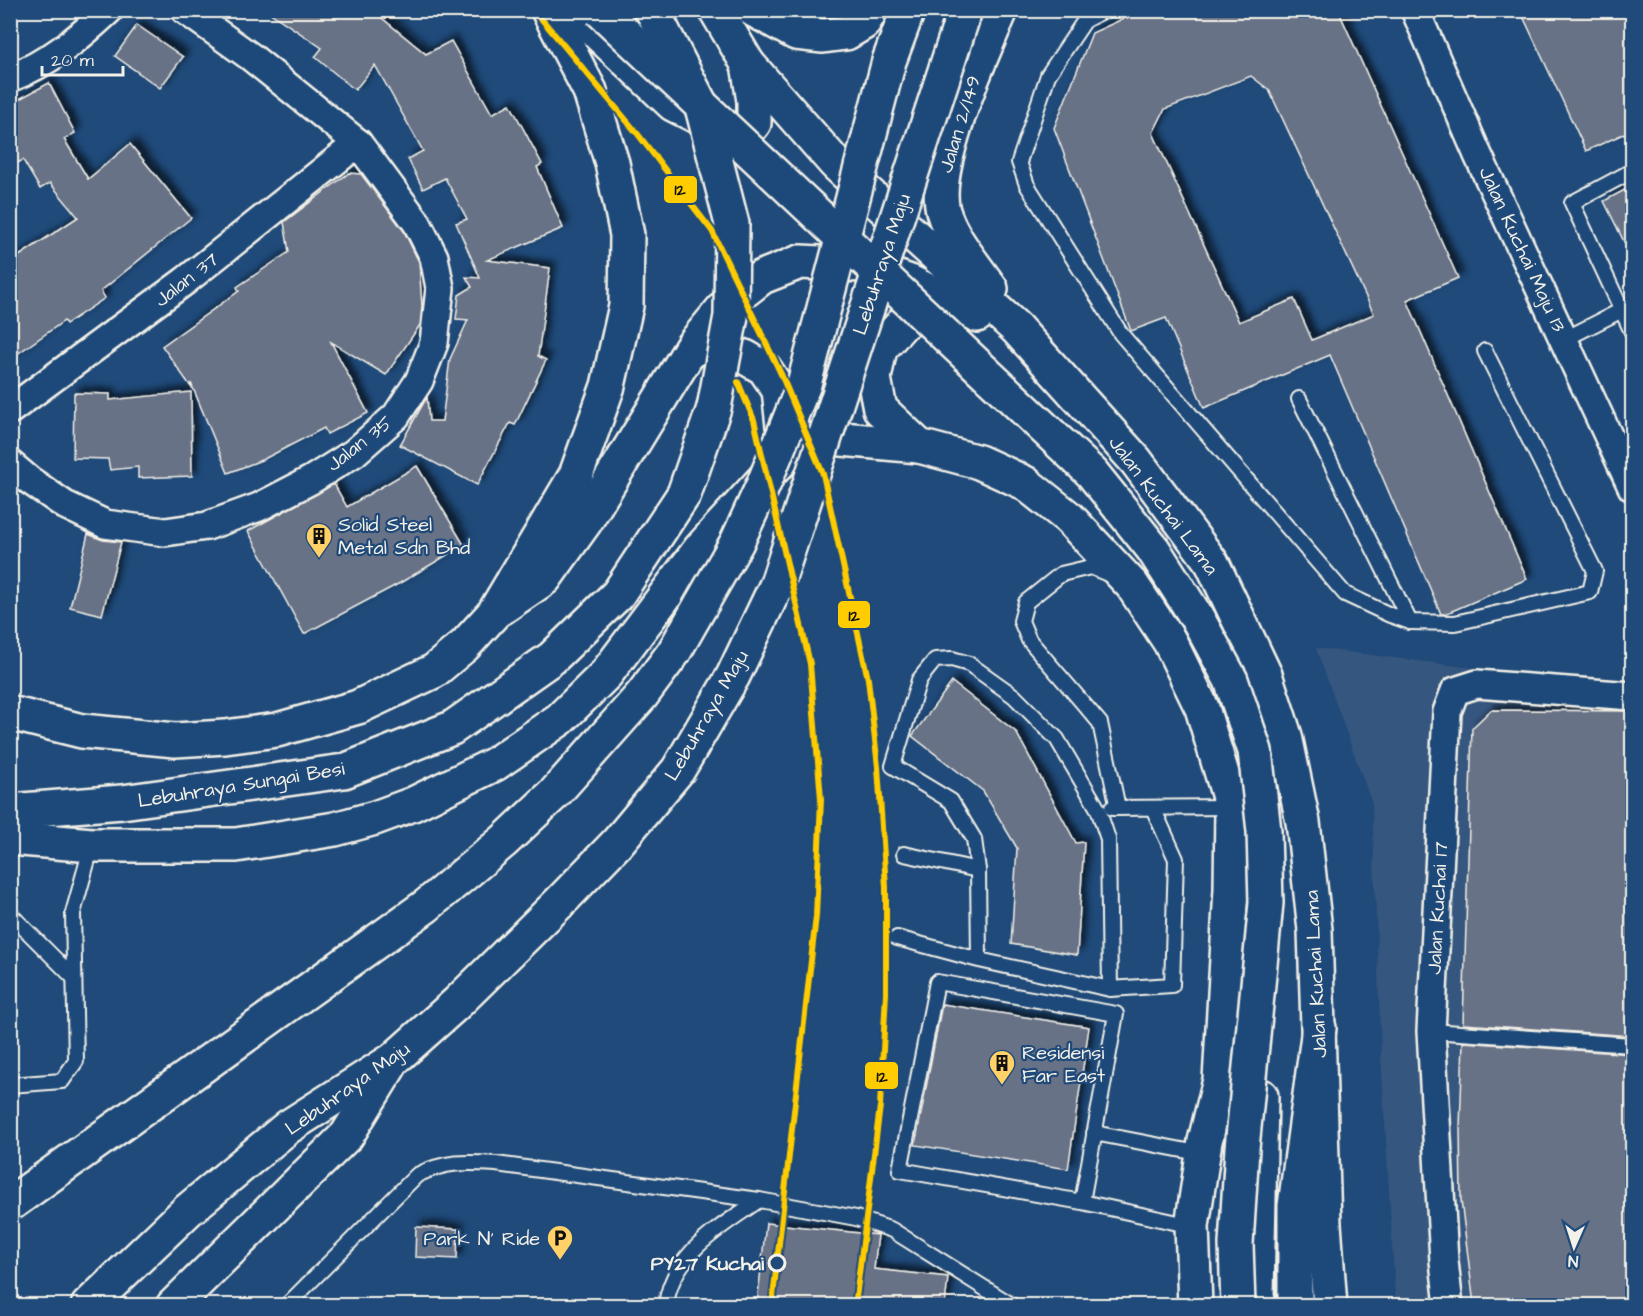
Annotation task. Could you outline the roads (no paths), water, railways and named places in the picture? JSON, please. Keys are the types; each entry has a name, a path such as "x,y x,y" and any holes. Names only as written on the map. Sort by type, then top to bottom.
{"main road":[{"path":"10,713 82,731 175,740 225,737 277,730 358,707 396,691 434,671 465,645 494,613 576,475 608,386 626,306 627,235 612,162 590,91 548,10"},
{"path":"573,10 673,104 726,131 744,135 754,123 754,101 748,64 716,10"},
{"path":"600,10 1092,473 1153,549 1199,621 1231,680 1255,751 1264,831 1266,903 1242,1148 1236,1244 1238,1305"},
{"name":"Lebuhraya Sungai Besi","path":"10,811 122,802 344,771 452,728 552,658 618,594 684,494 714,408 731,316 732,224 702,107 652,10"},
{"path":"754,10 796,33 823,36 846,33 863,24 871,10"},
{"name":"Lebuhraya Maju","path":"10,1204 426,906 504,841 554,794 642,695 674,652 737,543 804,384 889,61 908,10"},
{"name":"Lebuhraya Maju","path":"88,1305 187,1211 288,1127 393,1060 457,1003 617,843 678,770 732,676 777,584 965,10"},
{"name":"Jalan 2/149","path":"1001,10 969,87 945,163 940,191 944,212 953,232 1016,328"},
{"name":"Jalan Kuchai Lama","path":"748,64 835,163 1016,328 1136,461 1212,563 1250,642 1285,736 1303,822 1315,930 1324,1224 1330,1305"},
{"path":"494,613 545,578 585,522 693,345 726,305 762,277 800,262 862,265 910,282 977,315 1016,328"},
{"path":"919,446 880,409 874,378 880,349 904,322 931,311 977,315"},
{"path":"693,345 745,357 764,368 779,390 786,455"},
{"path":"10,838 92,845 236,845 335,829 413,804 495,764 560,719 606,674 701,548 786,455 820,437 919,446 979,462 1025,483 1069,518 1132,585 1170,642 1202,708 1232,807 1250,877 1264,983 1257,1197 1257,1295 1259,1305"},
{"path":"1191,1296 1192,1226 1203,1154 1220,1080 1231,889 1232,807"},
{"path":"1295,1305 1295,1206 1319,1028"},
{"path":"173,1305 347,1136 393,1060"}],"street":[{"path":"10,78 50,59 80,37 109,10"},
{"name":"Jalan 35","path":"10,464 65,505 105,524 165,532 207,526 259,507 311,480 354,453 396,416 418,381 434,344 440,288 434,257 417,223 358,142 251,57 185,10"},
{"name":"Jalan Kuchai Maju 13","path":"1415,10 1477,153 1632,487"},
{"name":"Jalan 37","path":"10,410 185,281 358,142"},
{"name":"Jalan Kuchai 17","path":"1449,1305 1444,1261 1431,1032 1447,712 1455,691 1476,684 1632,696"}],"lane":[{"path":"1105,10 1085,20 1048,75 1019,162 1027,185 1121,334 1337,585 1345,594 1410,622 1455,623 1590,592 1595,571 1485,351"},
{"path":"1632,171 1572,202 1627,307 1632,332"},
{"path":"1565,339 1627,307"},
{"path":"1299,399 1410,622"},
{"path":"1118,808 1100,723 1029,640 1021,621 1026,602 1061,574 1091,567 1132,585"},
{"path":"979,960 978,870 974,839 951,801 892,766 919,681 935,660 952,659 969,664 1014,696 1057,739 1098,808 1108,839 1110,989"},
{"path":"1098,808 1232,807"},
{"path":"897,938 979,960 1110,989 1172,985 1176,859 1153,808"},
{"path":"10,1085 62,1081 76,1061 73,913 92,845"},
{"path":"904,854 978,870"},
{"path":"10,914 74,978"},
{"path":"1082,1202 1116,1014 938,982 900,1170 1082,1202 1192,1226"},
{"path":"1431,1032 1632,1045"},
{"path":"1094,1133 1203,1154"},
{"path":"285,1305 417,1175 436,1166 459,1162 496,1164 759,1200 856,1218 892,1230 1013,1305"},
{"path":"666,1305 676,1273 692,1251 712,1233 759,1200"},
{"path":"986,1305 997,1296"}],"place":[{"name":"Solid Steel Metal Sdn Bhd","path":"319,559"},
{"name":"Residensi Far East","path":"1002,1086"},
{"name":"Park N' Ride","path":"560,1261"},
{"name":"PY27 Kuchai","path":"777,1263"}]}
